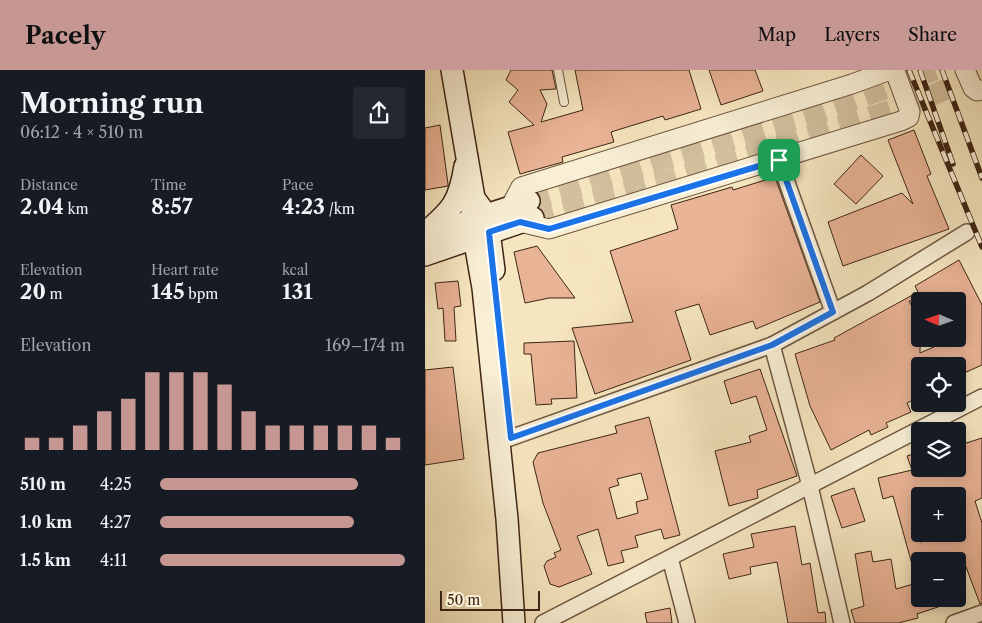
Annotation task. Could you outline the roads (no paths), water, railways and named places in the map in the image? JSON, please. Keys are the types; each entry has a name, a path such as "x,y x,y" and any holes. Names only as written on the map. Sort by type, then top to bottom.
{"main road":[{"path":"452,70 480,227 505,440 523,623"},
{"path":"425,233 451,211 463,182 467,154"},
{"path":"425,240 480,227 523,212"},
{"path":"425,255 480,227"},
{"path":"505,440 514,623"}],"street":[{"path":"890,70 894,71 910,112 907,118 779,160 549,229 523,212 521,187 852,84 890,70"},
{"path":"965,70 973,88 977,91 982,90"},
{"path":"779,160 833,312"},
{"path":"505,440 772,345 920,262 967,232"},
{"path":"772,345 810,486 842,623"},
{"path":"543,623 982,398"},
{"path":"670,558 687,623"},
{"path":"954,623 982,613"}],"lane":[{"path":"558,70 564,102"}],"tunnel":[{"path":"529,201 821,112 935,70"},
{"path":"533,218 673,179 914,103 982,74"}],"railway":[{"path":"909,70 982,247"},
{"path":"920,70 953,164"},
{"path":"942,70 982,178"}]}
